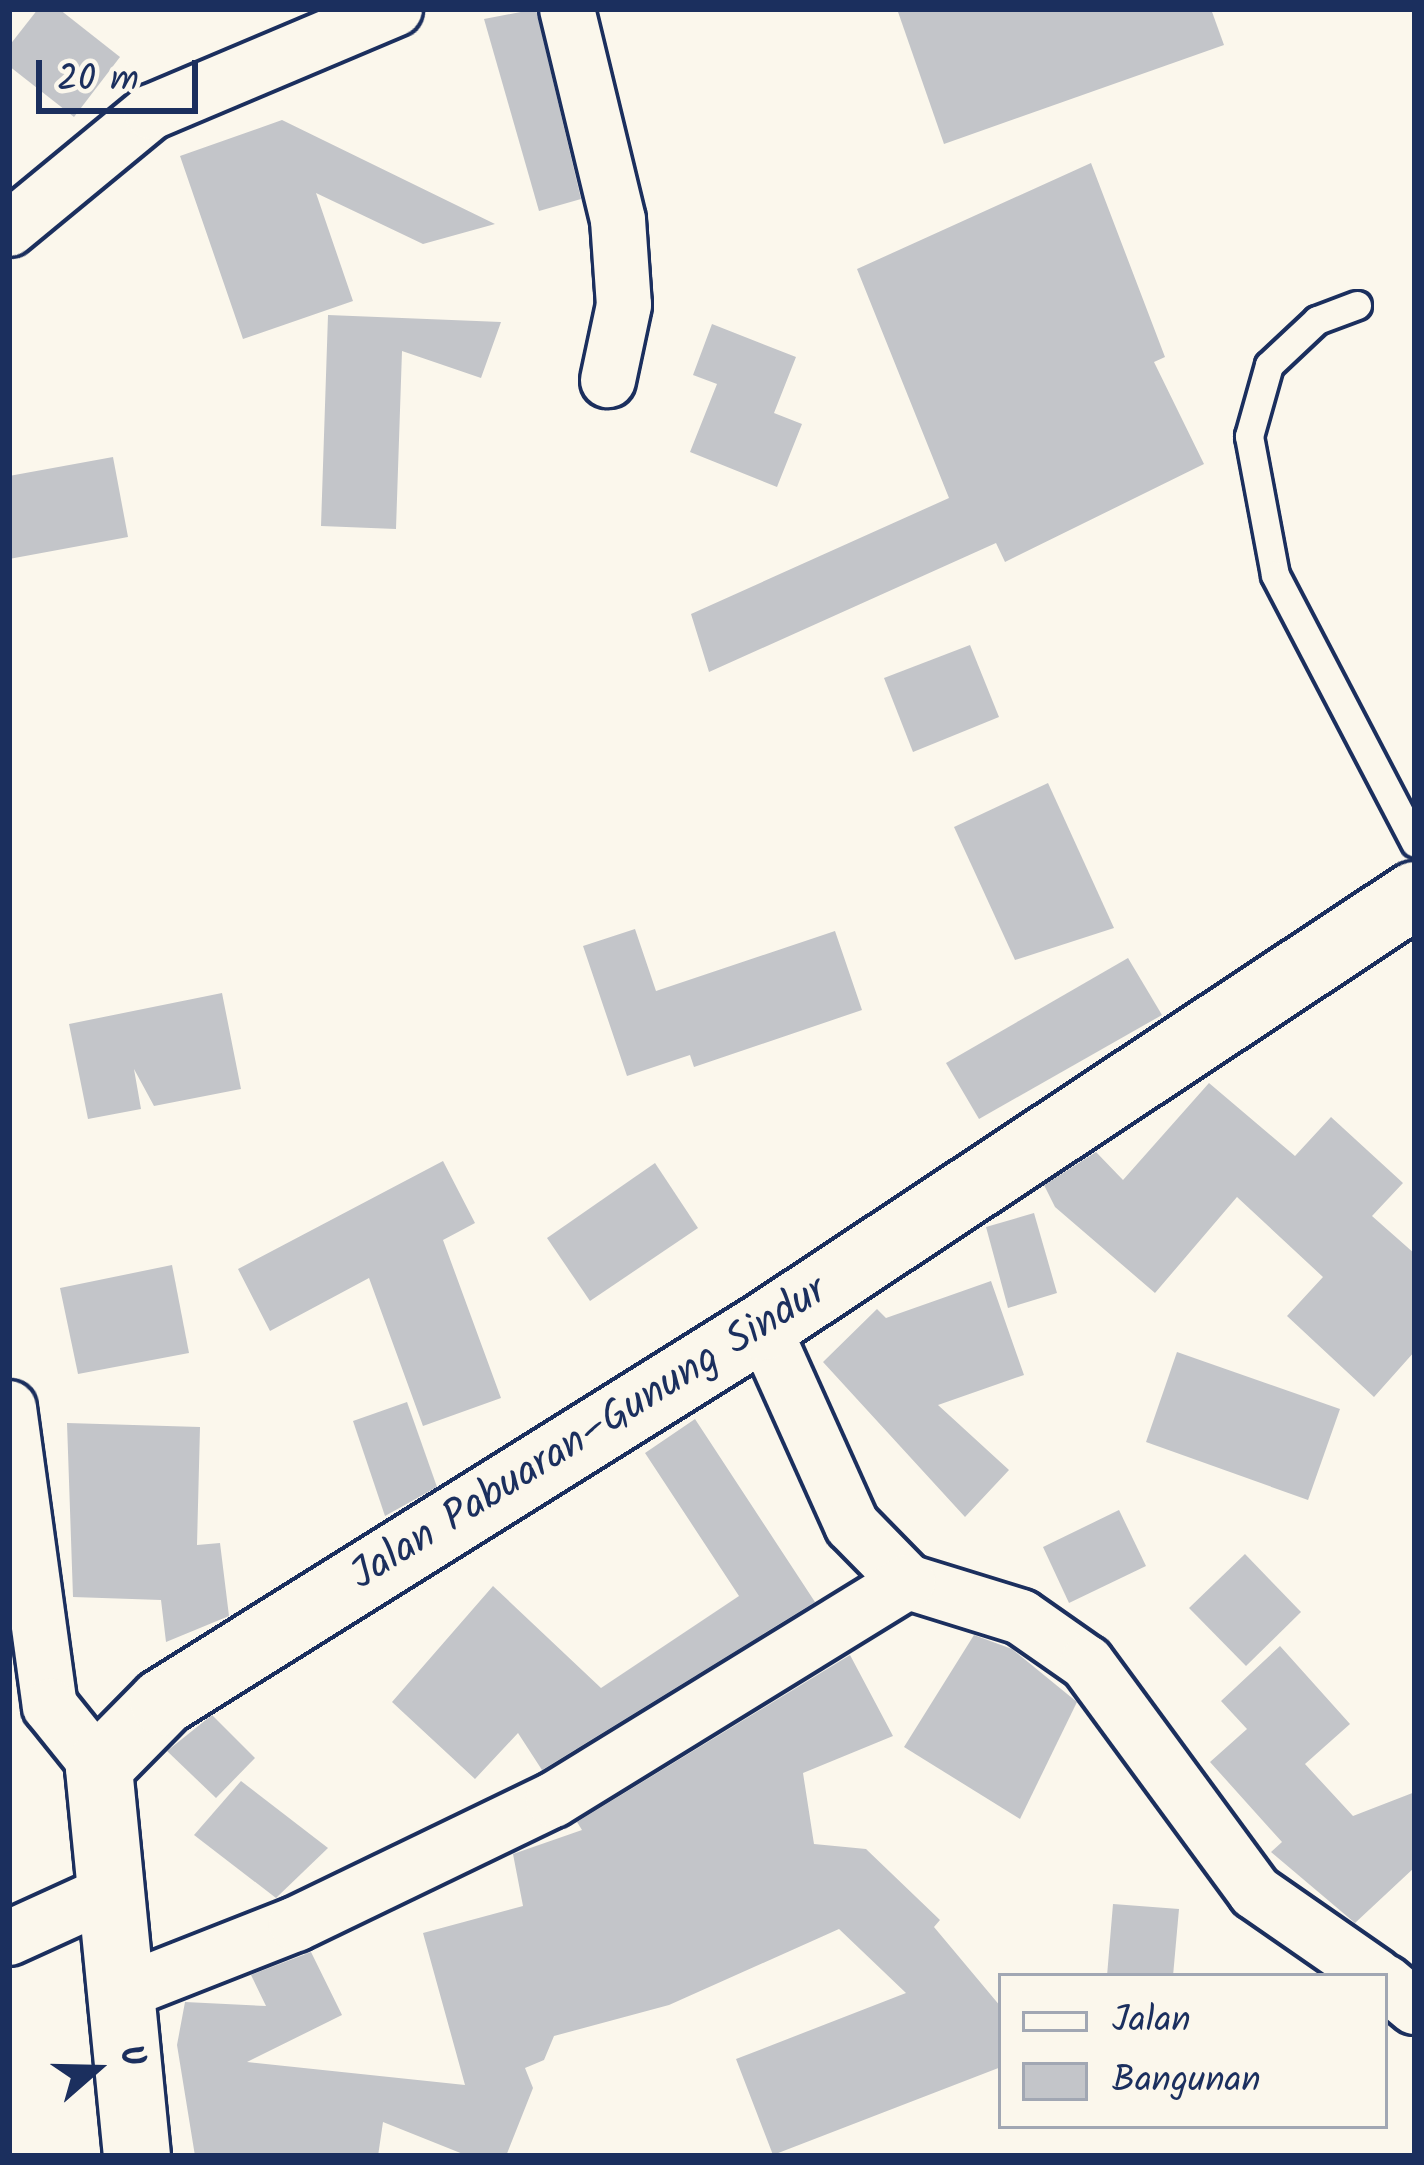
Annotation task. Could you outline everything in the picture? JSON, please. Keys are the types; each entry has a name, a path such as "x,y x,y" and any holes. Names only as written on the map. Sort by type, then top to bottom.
{"street":[{"path":"9,229 151,112 394,9"},
{"path":"567,9 618,220 625,305 608,380"},
{"name":"Jalan Pabuaran–Gunung Sindur","path":"99,1767 163,1702 763,1327 1415,895"},
{"path":"763,1327 852,1525 908,1582 1021,1618 1087,1663 1256,1892 1372,1973"},
{"path":"9,1408 50,1706 99,1767 137,2156"},
{"path":"118,1994 296,1924 553,1800 908,1582"},
{"path":"9,1938 110,1892"},
{"path":"1388,1984 1415,2007"}],"lane":[{"path":"1357,305 1318,320 1269,365 1249,436 1275,575 1415,843"}],"building":[{"path":"38,9 59,9 120,57 74,117 9,66 9,46"},
{"path":"536,9 581,199 539,211 484,19"},
{"path":"897,9 1211,9 1224,45 944,144"},
{"path":"282,120 495,224 423,244 316,193 353,301 243,339 180,156"},
{"path":"1091,163 1165,357 1154,362 1204,464 1005,562 996,543 709,672 691,614 949,498 857,269"},
{"path":"328,315 501,322 481,378 402,351 396,529 321,526"},
{"path":"712,324 796,357 774,413 802,424 777,487 690,452 717,384 693,375"},
{"path":"113,457 128,537 9,559 9,476"},
{"path":"970,645 999,717 913,752 884,678"},
{"path":"1048,783 1114,928 1015,960 954,827"},
{"path":"635,929 656,991 835,931 862,1010 694,1067 690,1055 627,1076 583,946"},
{"path":"1128,958 1162,1015 979,1119 946,1063"},
{"path":"222,993 241,1089 154,1106 134,1069 141,1109 88,1119 69,1024"},
{"path":"1209,1083 1295,1156 1331,1117 1403,1183 1372,1216 1415,1254 1415,1351 1374,1397 1287,1316 1323,1277 1237,1197 1155,1293 1055,1207 1044,1185 1096,1152 1123,1180"},
{"path":"443,1161 475,1223 443,1240 501,1398 423,1426 369,1278 270,1331 238,1269"},
{"path":"655,1163 698,1228 590,1301 547,1238"},
{"path":"1034,1213 1057,1293 1008,1308 986,1227"},
{"path":"172,1265 189,1353 78,1374 60,1288"},
{"path":"991,1281 1024,1375 938,1405 1009,1470 965,1517 823,1362 877,1309 886,1318"},
{"path":"1177,1352 1340,1409 1308,1500 1146,1442"},
{"path":"407,1402 437,1487 385,1516 353,1421"},
{"path":"695,1419 815,1602 542,1770 518,1733 475,1779 392,1702 493,1586 601,1688 739,1596 645,1453"},
{"path":"67,1423 200,1427 197,1545 220,1543 229,1616 166,1642 161,1600 73,1597"},
{"path":"1119,1510 1146,1566 1069,1603 1043,1547"},
{"path":"1245,1554 1301,1612 1246,1666 1189,1608"},
{"path":"974,1635 1012,1649 1077,1702 1020,1819 904,1747"},
{"path":"1280,1646 1350,1724 1305,1764 1353,1816 1415,1792 1415,1867 1355,1923 1271,1852 1282,1842 1210,1762 1247,1729 1221,1701"},
{"path":"850,1655 893,1736 803,1773 814,1844 866,1849 940,1920 934,1927 998,2003 998,2068 773,2155 736,2059 906,1993 839,1929 669,2005 554,2036 544,2060 525,2068 533,2088 506,2156 468,2156 383,2122 378,2156 195,2156 177,2045 185,2002 266,2006 251,1975 311,1952 342,2015 247,2062 465,2085 423,1933 523,1906 513,1854 582,1830 577,1822"},
{"path":"212,1715 255,1758 216,1798 167,1751"},
{"path":"241,1781 328,1848 276,1898 194,1835"},
{"path":"1113,1904 1179,1909 1173,1973 1107,1973"}]}
